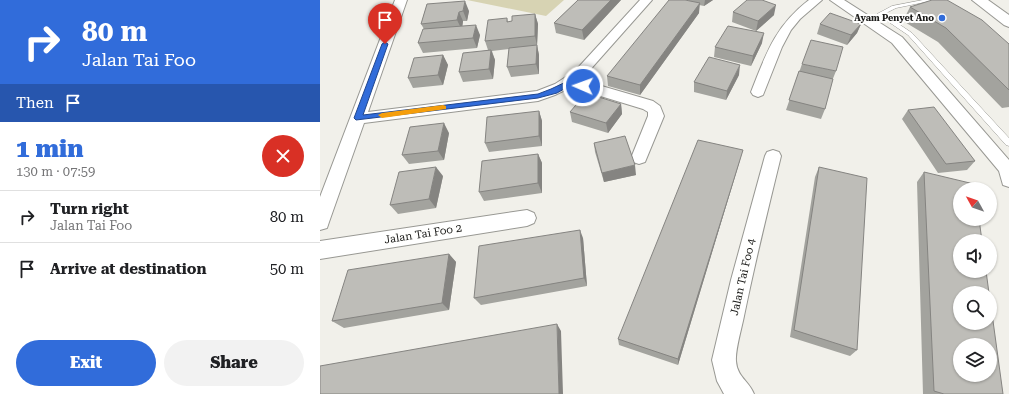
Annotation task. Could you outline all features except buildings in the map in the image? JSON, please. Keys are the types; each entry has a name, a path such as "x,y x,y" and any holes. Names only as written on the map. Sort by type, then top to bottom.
{"street":[{"path":"320,222 401,0"},
{"path":"358,118 538,96 554,91 570,82 580,74 646,0"},
{"path":"758,92 772,55 789,24 802,10 816,0"},
{"path":"836,0 897,40 1007,169 1009,180"},
{"path":"979,0 1009,22"},
{"path":"999,0 1009,6"},
{"path":"570,82 648,105 655,110 656,116 639,158"},
{"name":"Jalan Tai Foo 4","path":"742,394 736,390 729,381 724,360 741,280 773,156"},
{"name":"Jalan Tai Foo 2","path":"320,250 527,218"}],"lane":[{"path":"865,19 894,7 932,0"},
{"path":"880,14 910,34 1009,143"}],"shaded area":[{"path":"467,0 564,0 546,16"}],"slow traffic":[{"path":"382,115 443,108"}],"place":[{"name":"Ayam Penyet Ano","path":"942,18"}],"route":[{"path":"385,44 358,118 538,96 554,91 570,82 583,86"}]}
